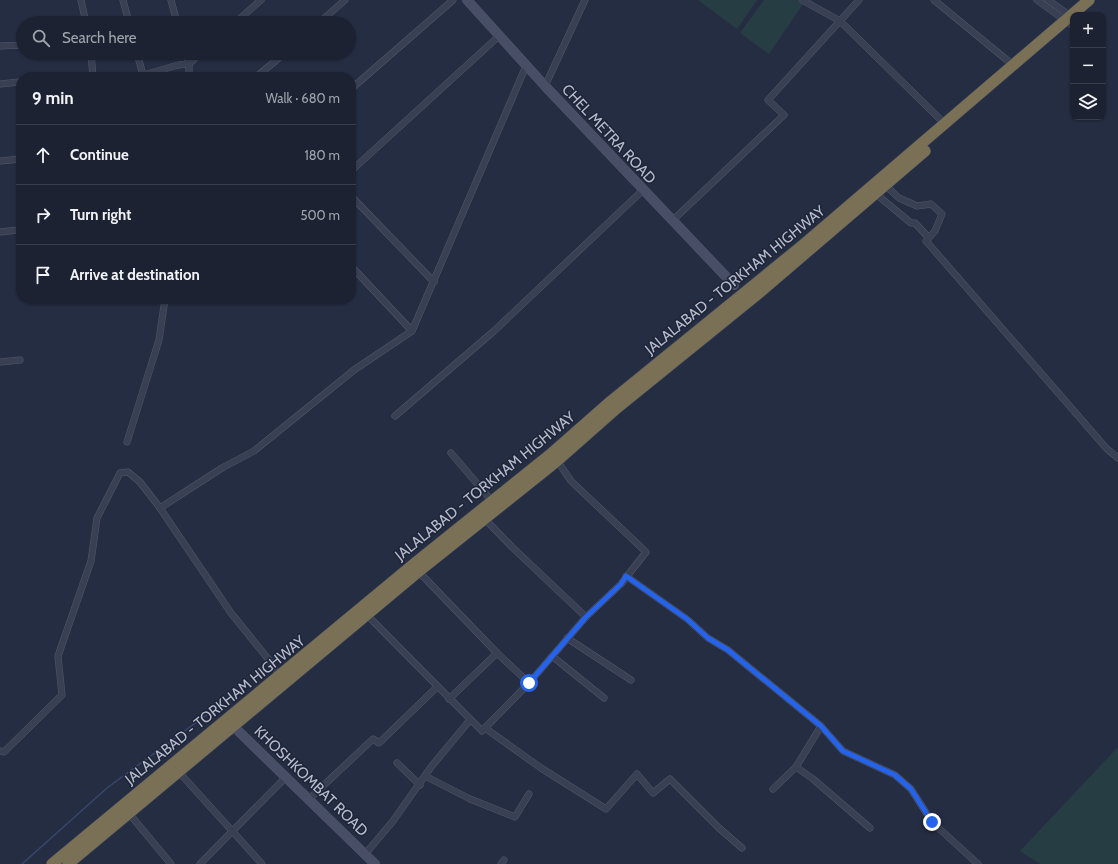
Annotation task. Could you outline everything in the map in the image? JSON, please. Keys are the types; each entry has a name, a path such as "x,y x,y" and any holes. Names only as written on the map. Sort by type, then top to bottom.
{"highway":[{"name":"JALALABAD - TORKHAM HIGHWAY","path":"1078,12 1089,0"},
{"name":"JALALABAD - TORKHAM HIGHWAY","path":"1081,12 1097,0"},
{"name":"JALALABAD - TORKHAM HIGHWAY","path":"915,155 945,124 1013,65 1070,21"},
{"name":"JALALABAD - TORKHAM HIGHWAY","path":"482,515 492,501 555,457 610,402 883,183 1070,21"},
{"name":"JALALABAD - TORKHAM HIGHWAY","path":"231,723 279,676 364,612 389,596 417,568 759,293 876,194 883,183"},
{"name":"JALALABAD - TORKHAM HIGHWAY","path":"52,864 126,809 231,723 364,612 397,579 417,568"},
{"name":"JALALABAD - TORKHAM HIGHWAY","path":"389,596 397,579"},
{"name":"JALALABAD - TORKHAM HIGHWAY","path":"68,864 126,809"}],"street":[{"path":"81,0 84,16"},
{"path":"123,0 127,16"},
{"path":"171,0 175,16"},
{"path":"243,16 261,0"},
{"path":"327,16 345,0"},
{"path":"356,85 453,0"},
{"name":"CHEL METRA ROAD","path":"467,0 526,66 734,285"},
{"path":"545,86 585,0"},
{"path":"802,0 840,21 945,124"},
{"path":"672,221 784,114 768,100 859,0"},
{"path":"934,0 1013,65"},
{"path":"1038,0 1070,18"},
{"path":"1048,0 1053,7"},
{"path":"356,166 499,36"},
{"path":"0,46 16,45"},
{"path":"92,60 93,72"},
{"path":"138,60 139,72"},
{"path":"188,60 189,72"},
{"path":"154,72 178,65 189,64 193,60"},
{"path":"262,72 277,60"},
{"path":"160,508 222,468 254,451 354,370 412,331 526,66"},
{"path":"0,84 16,82"},
{"path":"0,161 16,159"},
{"path":"883,183 899,198 917,206 931,204 942,214 935,231 926,241 1107,449 1118,458"},
{"path":"395,416 494,331 643,190"},
{"path":"876,194 911,223 915,223 928,238"},
{"path":"356,202 384,233 434,282"},
{"path":"0,232 16,230"},
{"path":"356,271 412,331"},
{"path":"733,302 735,294 734,285 753,287"},
{"path":"127,442 159,340 164,304"},
{"path":"0,362 20,360"},
{"path":"451,453 492,501"},
{"path":"364,612 482,731 529,683 586,617 621,584 646,552 571,481 555,457"},
{"path":"0,751 4,752 62,695 58,656 91,561 97,518 120,473 128,472 140,482 160,508 232,613 269,660 279,676"},
{"path":"482,515 586,617"},
{"path":"417,568 497,653 529,683"},
{"path":"626,576 687,619 708,638 728,650 821,726 843,751 895,775 911,789 932,822 978,864"},
{"path":"567,638 631,680"},
{"path":"449,699 497,653"},
{"path":"552,656 604,698"},
{"path":"309,799 373,739 379,743 437,687"},
{"path":"366,853 393,821 425,776 470,720"},
{"name":"KHOSHKOMBAT ROAD","path":"231,723 366,853 375,864"},
{"path":"773,789 796,767 821,726"},
{"path":"485,728 541,768 606,809 636,774 653,793 670,779 719,828 742,848"},
{"path":"397,763 420,785"},
{"path":"796,767 813,779 870,828"},
{"path":"175,769 262,864"},
{"path":"425,776 470,799 515,817 529,794"},
{"path":"200,864 286,777"},
{"path":"126,809 171,864"}],"shaded area":[{"path":"698,0 757,0 737,29"},
{"path":"764,0 796,0 803,4 769,54 740,33"},
{"path":"1118,747 1118,864 1040,864 1020,851"}],"waterway":[{"path":"22,864 107,788 220,705"}],"route":[{"path":"529,683 586,617 621,584 626,576 687,619 708,638 728,650 800,708 821,726 843,751 868,764 895,775 911,789 932,822"}]}
